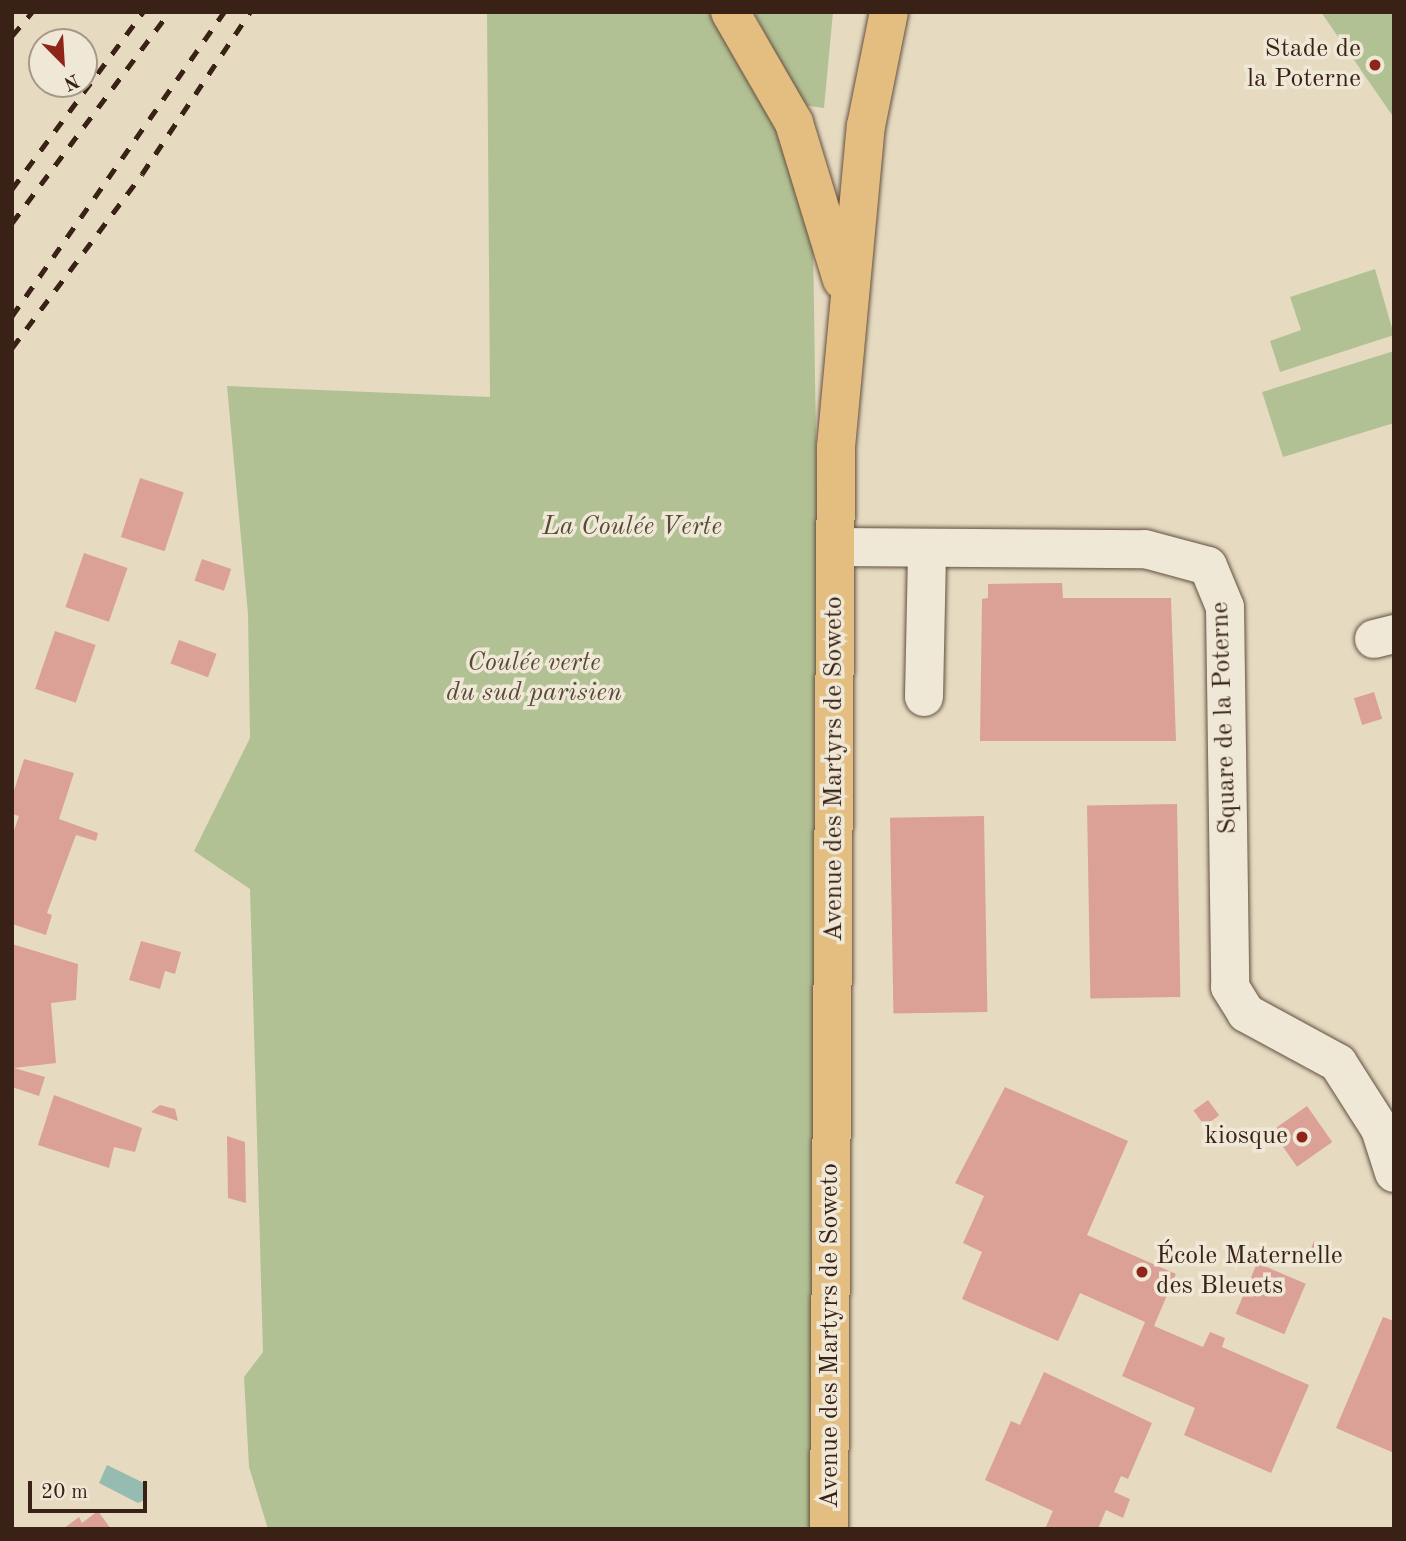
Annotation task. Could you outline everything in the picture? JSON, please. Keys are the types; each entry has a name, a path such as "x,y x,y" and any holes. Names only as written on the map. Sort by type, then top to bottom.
{"main road":[{"path":"730,12 794,124 847,295"},
{"name":"Avenue des Martyrs de Soweto","path":"829,1529 836,547 847,295 866,126 889,12"}],"street":[{"name":"Square de la Poterne","path":"836,547 1145,549 1208,566 1225,607 1230,987 1246,1013 1338,1063 1380,1129 1394,1173"},
{"path":"924,697 927,548"}],"green space":[{"name":"Coulée verte du sud parisien","path":"487,12 712,12 783,139 813,239 819,646 816,1529 268,1529 249,1467 244,1377 263,1352 250,889 194,851 250,738 248,614 227,386 490,397"},
{"path":"754,12 833,12 824,108 802,105"},
{"name":"Stade de la Poterne","path":"1321,12 1394,12 1394,118"},
{"path":"1375,269 1394,335 1280,372 1270,341 1301,330 1290,297"},
{"path":"1394,351 1394,423 1283,457 1262,392"}],"water":[{"path":"107,1465 146,1484 147,1499 138,1503 99,1483"}],"building":[{"path":"140,478 184,492 165,551 121,537"},
{"path":"84,553 127,568 109,622 65,607"},
{"path":"202,559 231,569 224,591 195,581"},
{"path":"1062,583 1063,598 1171,598 1176,741 980,741 982,599 988,598 988,584"},
{"path":"55,631 96,645 76,703 35,689"},
{"path":"179,640 217,654 208,677 170,663"},
{"path":"1374,692 1382,719 1362,725 1354,698"},
{"path":"24,759 74,773 59,819 98,833 96,841 76,835 47,913 52,915 46,935 12,924 12,836 19,816 12,814 12,797"},
{"path":"1177,804 1180,997 1090,999 1087,806"},
{"path":"984,816 987,1012 893,1014 890,818"},
{"path":"141,941 181,952 175,974 165,971 160,989 129,980"},
{"path":"12,944 78,964 76,1000 51,1003 56,1063 14,1068 45,1077 39,1096 12,1087"},
{"path":"1005,1087 1128,1141 1087,1235 1176,1274 1154,1326 1203,1347 1210,1332 1225,1338 1222,1347 1309,1385 1271,1473 1184,1435 1195,1408 1122,1376 1145,1322 1080,1293 1058,1341 962,1299 982,1252 963,1243 984,1196 955,1183"},
{"path":"54,1095 142,1128 135,1152 114,1147 109,1168 38,1145"},
{"path":"1208,1100 1219,1115 1205,1126 1193,1111"},
{"path":"160,1105 175,1109 178,1121 151,1112"},
{"name":"kiosque","path":"1307,1106 1332,1142 1297,1167 1272,1131"},
{"path":"227,1136 245,1142 246,1203 228,1198"},
{"path":"1314,1241 1331,1248 1324,1264 1308,1257"},
{"path":"1257,1263 1306,1284 1284,1334 1236,1314"},
{"path":"1383,1317 1394,1321 1394,1453 1336,1428"},
{"path":"1044,1372 1152,1423 1128,1479 1121,1476 1114,1492 1130,1499 1123,1518 1106,1510 1098,1529 1045,1529 1053,1511 985,1480 1011,1421 1020,1425"},
{"path":"98,1511 111,1529 63,1529 79,1517 82,1523"}],"railway":[{"path":"12,36 32,12"},
{"path":"12,189 143,12"},
{"path":"12,223 169,12"},
{"path":"12,316 224,12"},
{"path":"12,348 142,174 250,12"}],"place":[{"name":"Stade de la Poterne","path":"1375,65"},
{"name":"kiosque","path":"1302,1137"},
{"name":"École Maternelle des Bleuets","path":"1142,1272"}],"park label":[{"name":"La Coulée Verte","path":"632,528"}]}
